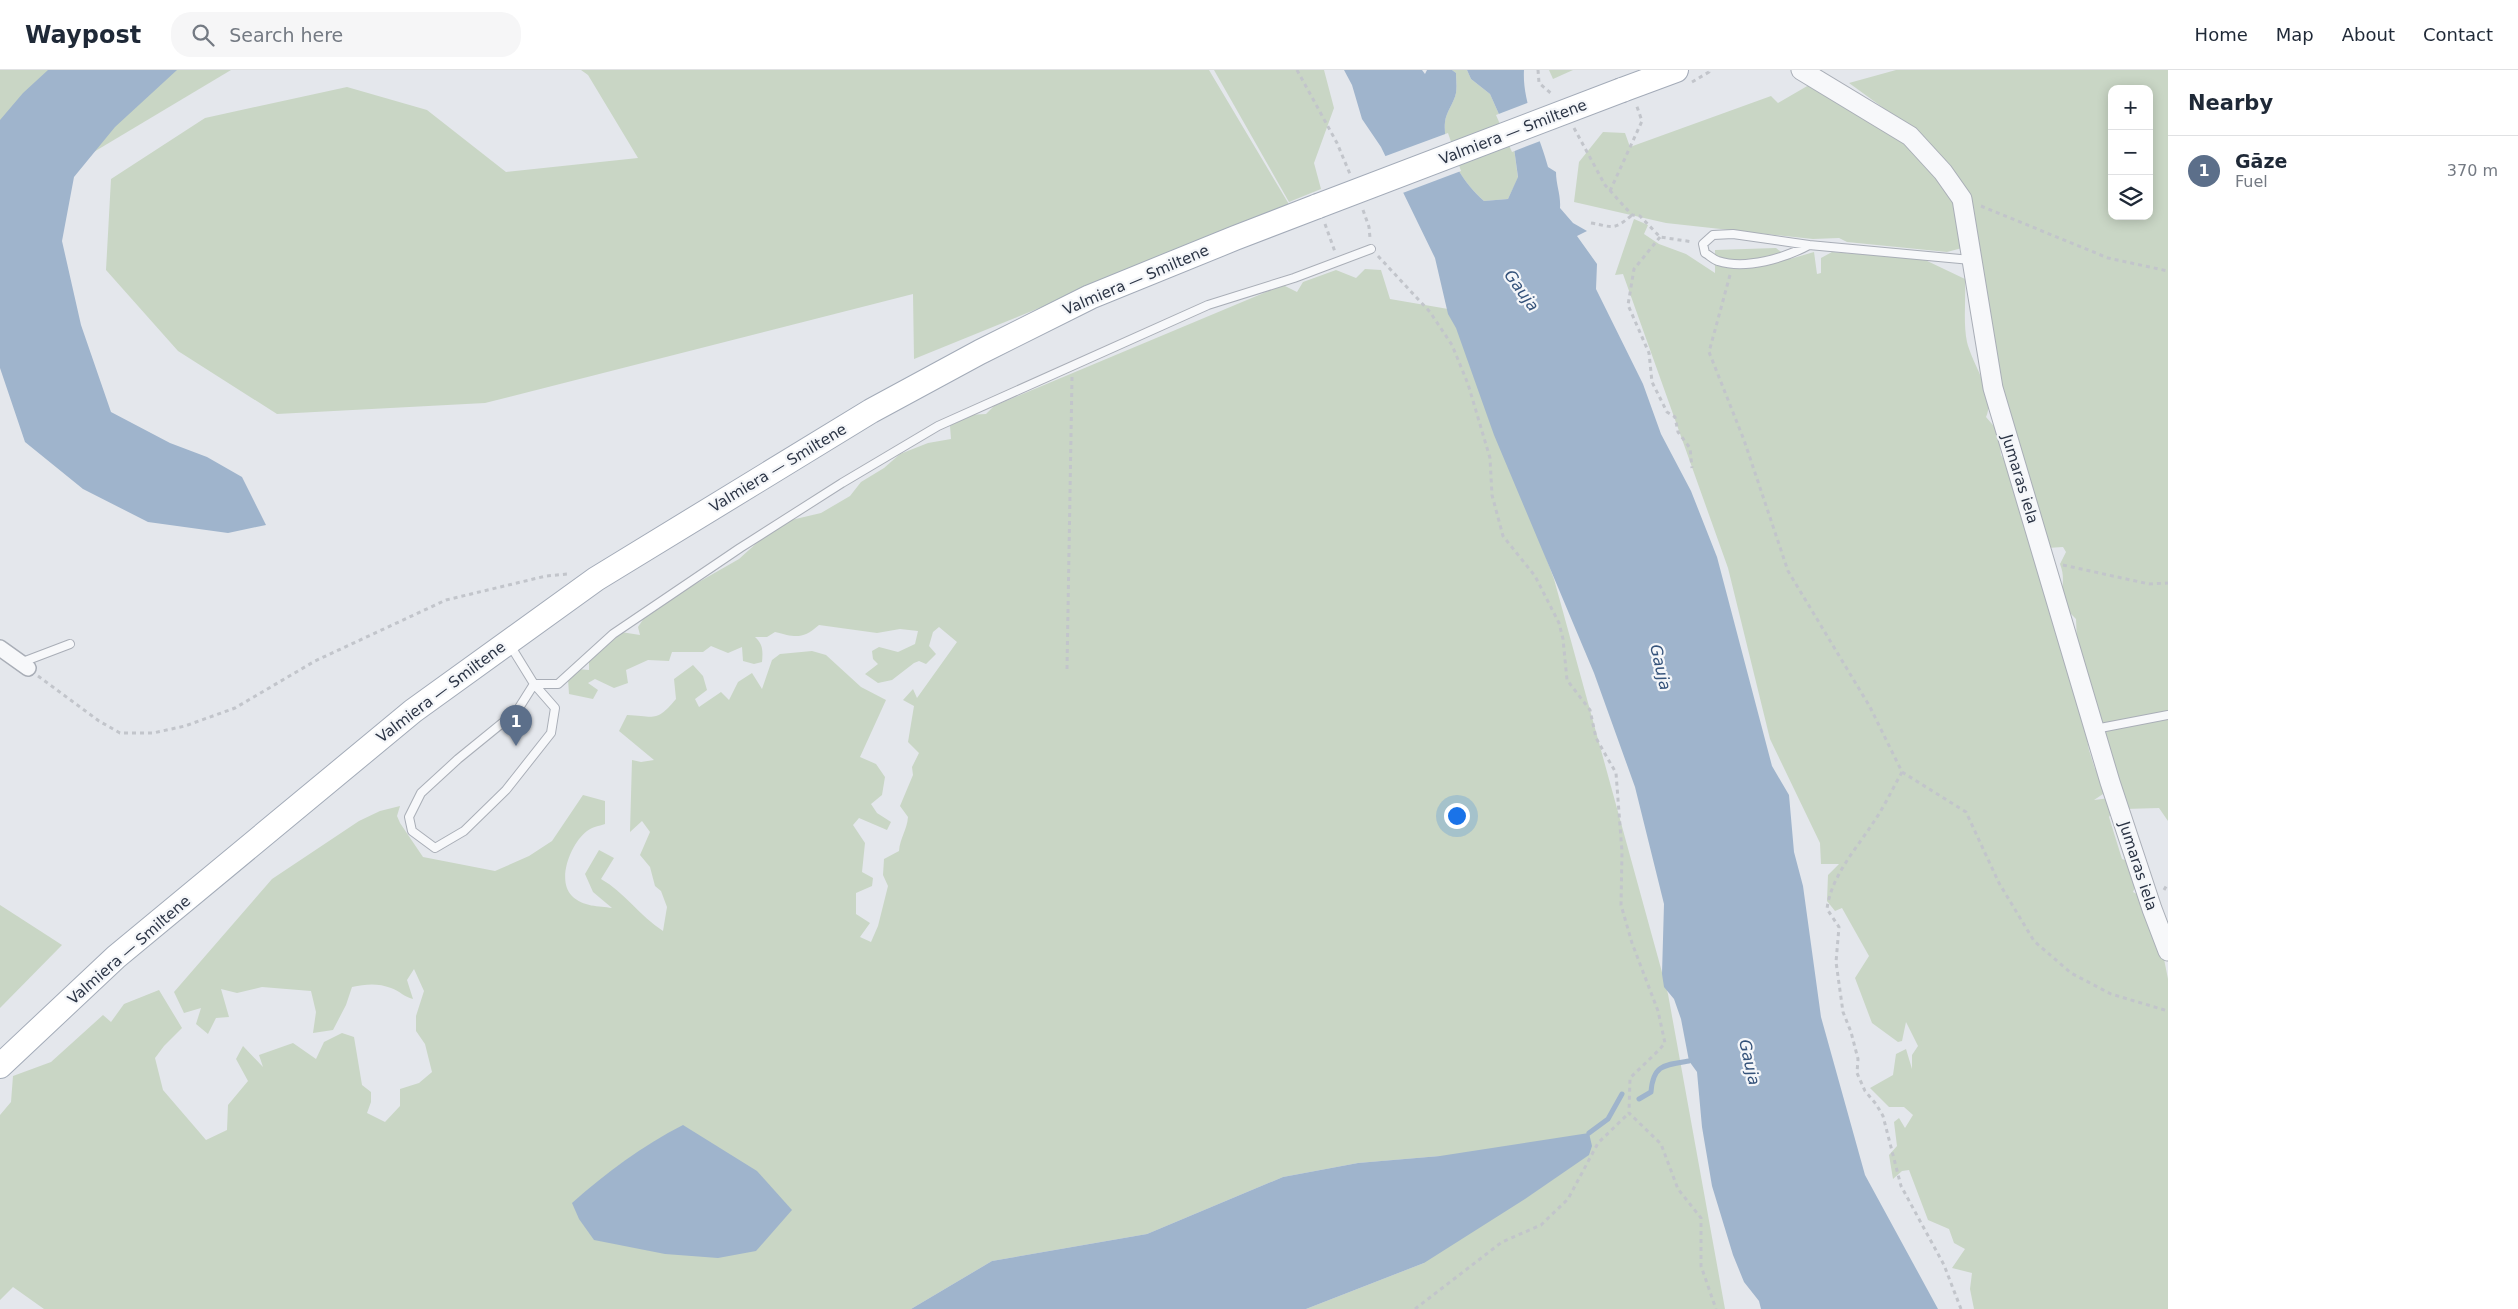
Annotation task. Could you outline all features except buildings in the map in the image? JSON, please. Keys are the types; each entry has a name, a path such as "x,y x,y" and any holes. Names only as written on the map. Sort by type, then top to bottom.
{"main road":[{"name":"Valmiera — Smiltene","path":"0,1066 116,958 413,711 596,579 871,412 980,352 1090,297 1235,238 1321,213 1629,96 1676,70"}],"street":[{"name":"Jumaras iela","path":"1801,70 1910,136 1943,172 1962,199 1993,388 2095,729 2152,909 2168,951"},
{"path":"0,648 24,666"}],"lane":[{"path":"1809,245 1787,256 1750,264 1718,261 1705,253 1703,244 1713,235 1733,234 1809,245 1973,261"},
{"path":"534,684 558,684 613,634 740,548 938,426 1208,305 1371,250"},
{"path":"508,641 534,684 555,708 551,733 506,790 464,831 435,848 412,831 409,817 421,793 458,759 517,711 534,684"},
{"path":"24,666 70,644"},
{"path":"2095,729 2168,715"}],"path":[{"path":"1297,70 1337,143 1352,180"},
{"path":"1629,96 1642,121 1610,191 1632,215 1640,216 1660,237 1703,244"},
{"path":"1962,199 2108,258 2168,271"},
{"path":"1362,208 1369,227 1371,250 1393,270 1430,312 1452,345 1468,384 1490,458 1492,495 1503,536 1535,576 1559,623 1563,639 1567,680 1590,710 1596,738 1616,774 1622,852 1621,905 1632,943 1658,1011 1664,1043 1660,1050 1630,1078 1628,1113 1598,1143 1568,1199 1541,1225 1502,1242 1415,1309"},
{"path":"1321,213 1338,262"},
{"path":"1591,223 1605,228 1617,228 1632,215"},
{"path":"1660,237 1634,269 1628,305 1649,352 1652,382 1667,412 1674,417 1678,432 1690,448 1692,468"},
{"path":"1734,262 1709,352 1744,440 1788,571 1870,707 1902,772 1966,812 1999,883 2034,941 2071,973 2087,982 2111,994 2168,1011"},
{"path":"1067,670 1072,366"},
{"path":"2044,561 2149,584 2168,583"},
{"path":"24,666 120,733 153,733 186,726 235,708 315,661 446,600 546,576 574,574 596,579"},
{"path":"1902,772 1876,819 1845,864 1829,896 1827,909 1839,927 1836,962 1843,1012 1851,1032 1858,1059 1857,1073 1865,1091 1883,1116 1901,1186 1944,1265 1962,1309"},
{"path":"1628,1113 1661,1144 1678,1189 1702,1218 1701,1266 1716,1309"}],"green space":[{"path":"0,70 231,70 0,208"},
{"path":"581,70 1209,70 1290,206 914,359 913,294 485,403 277,414 178,351 106,270 111,179 205,118 347,87 427,110 506,172 638,158 588,75"},
{"path":"1214,70 1324,70 1334,108 1314,163 1321,189 1289,202"},
{"path":"1452,70 1467,70 1471,79 1490,94 1514,148 1518,178 1508,199 1484,201 1462,176 1451,155 1445,133 1445,122 1456,93 1456,73"},
{"path":"1549,70 1573,70 1553,79"},
{"path":"1896,70 2168,70 2168,821 2159,808 2125,809 2109,769 2113,760 2108,757 2078,665 2076,619 2069,611 2063,598 2063,579 2060,564 2066,552 2063,547 2047,548 1996,409 1973,214 1915,131 1849,83"},
{"path":"1809,85 1918,151 1948,191 1961,221 1962,248 1947,252 1847,242 1839,238 1813,239 1666,223 1574,202 1579,162 1603,132 1625,133 1630,147 1771,96 1778,103"},
{"path":"1634,219 1648,225 1644,234 1659,244 1686,254 1715,273 1715,250 1776,248 1790,259 1814,252 1817,274 1821,273 1821,258 1832,252 1923,259 1965,279 1967,342 1986,389 1988,408 1986,417 1998,431 2001,455 2012,472 2064,635 2067,671 2090,720 2086,734 2089,750 2095,769 2103,775 2109,790 2094,800 2110,798 2113,810 2109,817 2122,859 2133,863 2139,878 2133,892 2142,897 2164,959 2168,979 2168,1309 1974,1309 1970,1289 1972,1273 1952,1268 1965,1249 1954,1243 1949,1229 1928,1220 1909,1170 1902,1171 1893,1179 1889,1155 1897,1146 1894,1122 1899,1118 1905,1128 1913,1115 1904,1107 1889,1107 1870,1088 1893,1075 1896,1054 1906,1049 1912,1069 1912,1055 1918,1046 1906,1022 1902,1041 1898,1042 1872,1023 1855,978 1869,956 1842,908 1835,911 1827,901 1828,875 1839,864 1821,864 1820,843 1770,739 1728,568 1623,274 1615,275"},
{"path":"1365,269 1381,270 1390,299 1454,310 1554,579 1668,994 1725,1309 1306,1309 1424,1263 1440,1156 1358,1163 1283,1177 1147,1234 992,1261 911,1309 44,1309 13,1287 0,1300 0,1115 11,1102 13,1076 51,1062 103,1015 111,1022 124,1004 159,990 182,1028 155,1058 163,1090 206,1140 227,1130 228,1105 248,1081 236,1059 243,1046 263,1067 259,1055 293,1043 316,1059 324,1042 342,1033 354,1037 362,1085 371,1092 371,1102 367,1113 385,1122 400,1106 400,1089 419,1083 432,1072 425,1044 416,1031 416,1016 424,991 414,969 407,980 413,999 394,989 381,985 352,987 346,1005 333,1030 313,1033 316,1012 311,991 262,987 237,993 221,989 229,1017 216,1018 208,1034 196,1024 201,1008 184,1013 174,992 272,879 359,821 380,811 400,806 397,816 400,823 423,857 495,871 529,856 552,841 583,795 605,801 605,824 587,831 571,853 565,872 567,889 576,900 591,905 612,908 593,892 585,874 599,850 614,858 601,879 663,931 667,907 661,891 655,886 650,867 640,855 650,832 642,821 630,832 632,760 641,762 654,760 619,731 627,715 650,717 664,712 676,699 674,679 693,665 703,676 707,690 695,699 699,707 721,692 729,700 738,682 752,673 762,689 772,660 780,654 812,651 826,655 861,687 886,700 860,757 876,764 885,777 882,795 871,804 877,813 891,822 887,830 859,818 853,825 865,843 862,872 873,878 872,886 856,893 856,914 870,923 860,937 871,942 878,926 888,886 883,875 884,859 899,851 908,817 900,806 913,775 912,767 919,753 908,742 914,706 903,700 913,689 917,698 957,642 939,627 933,632 929,646 936,654 926,664 919,661 892,680 878,683 865,674 878,664 873,659 872,651 879,647 898,652 915,644 918,631 900,629 877,633 819,625 808,633 798,636 775,632 767,637 755,637 762,648 762,662 754,664 743,661 742,647 728,653 711,646 703,652 672,652 669,661 648,660 626,670 628,683 614,688 595,679 588,683 598,690 593,699 569,694 568,679 577,669 589,670 589,659 621,632 640,635 638,627 646,615 676,595 739,559 760,540 787,521 821,513 850,496 861,482 884,468 900,454 928,443 951,439 950,426 967,415 986,414 994,406 1283,285 1297,292 1303,282 1336,270 1356,278"},
{"path":"0,905 62,945 0,1008"}],"water":[{"path":"48,70 177,70 115,127 74,177 62,241 81,325 111,412 170,443 207,457 242,477 266,525 228,533 148,522 83,489 25,442 0,368 0,120 23,93"},
{"name":"Gauja","path":"1344,70 1422,70 1425,74 1427,70 1452,70 1456,73 1456,93 1445,122 1447,144 1462,176 1484,201 1508,199 1518,177 1514,148 1490,94 1471,79 1467,70 1524,70 1526,95 1532,119 1548,167 1556,172 1560,208 1573,223 1587,231 1577,236 1597,264 1596,289 1643,384 1661,434 1691,491 1717,557 1772,766 1789,795 1794,852 1803,886 1821,1017 1865,1175 1938,1309 1761,1309 1759,1301 1744,1282 1733,1255 1712,1186 1702,1127 1697,1072 1689,1061 1681,1019 1674,999 1664,987 1662,974 1664,904 1635,787 1594,673 1494,435 1456,328 1448,314 1435,258 1381,147 1362,119 1352,85"},
{"path":"683,1125 757,1171 792,1210 756,1251 718,1258 665,1254 594,1240 579,1219 572,1203 625,1160"},
{"path":"1589,1133 1592,1146 1589,1155 1525,1199 1424,1263 1306,1309 911,1309 992,1261 1147,1234 1283,1177 1358,1163 1440,1156"}],"pier":[{"path":"1530,102 1543,140 1512,152 1496,115"},
{"path":"1448,133 1461,171 1400,194 1383,157"}],"waterway":[{"path":"1639,1099 1651,1092 1652,1083 1657,1071 1667,1065 1689,1061"},
{"path":"1589,1133 1608,1119 1622,1094"}],"place":[{"name":"Gāze","path":"516,746"}]}
